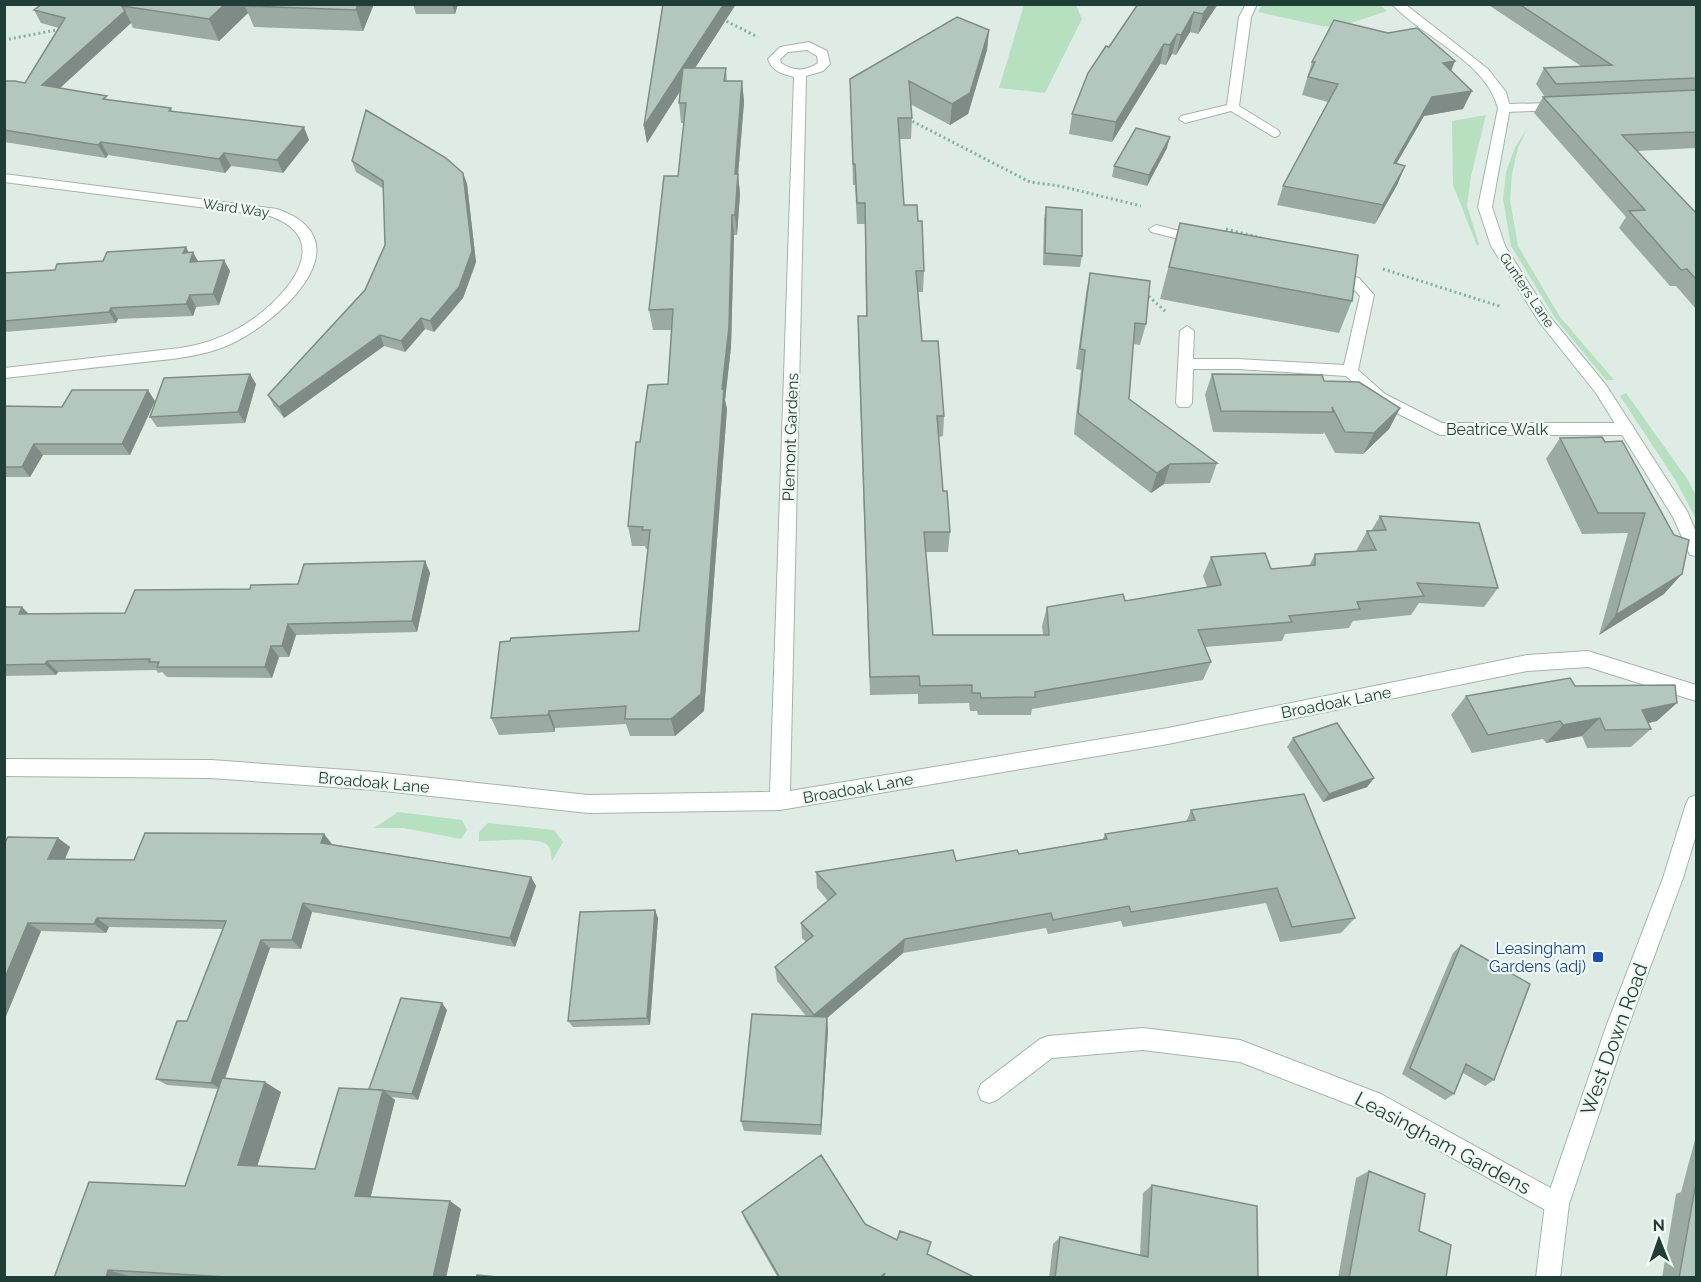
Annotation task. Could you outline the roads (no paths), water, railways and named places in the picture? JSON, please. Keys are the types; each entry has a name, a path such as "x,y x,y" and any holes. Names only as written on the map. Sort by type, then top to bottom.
{"street":[{"path":"1233,107 1245,17 1252,4"},
{"path":"1397,4 1484,72 1500,92 1504,108 1577,106"},
{"path":"799,46 809,46 823,54 824,64 819,69 800,74 789,73 776,65 774,59 782,50 799,46"},
{"name":"Plemont Gardens","path":"780,801 800,74"},
{"path":"1185,119 1233,107 1274,133"},
{"name":"Gunters Lane","path":"1504,108 1485,207 1498,246 1545,320 1601,389 1681,515 1696,550"},
{"name":"Ward Way","path":"4,178 272,212 296,220 306,236 311,251 307,267 294,290 272,312 246,330 216,345 164,354 4,373"},
{"path":"1156,229 1211,243"},
{"path":"1185,364 1238,364 1350,371 1367,295 1354,281 1321,272"},
{"path":"1184,403 1187,331"},
{"name":"Beatrice Walk","path":"1350,371 1380,398 1440,429 1626,429"},
{"name":"Broadoak Lane","path":"4,767 211,769 375,781 588,804 780,801 1168,736 1527,663 1588,659 1696,693"},
{"name":"West Down Road","path":"1548,1278 1557,1204 1617,1027 1674,878 1696,804"},
{"name":"Leasingham Gardens","path":"989,1092 1048,1047 1143,1039 1240,1051 1381,1105 1557,1204"}],"place":[{"name":"Leasingham Gardens (adj)","path":"1598,957"}]}
